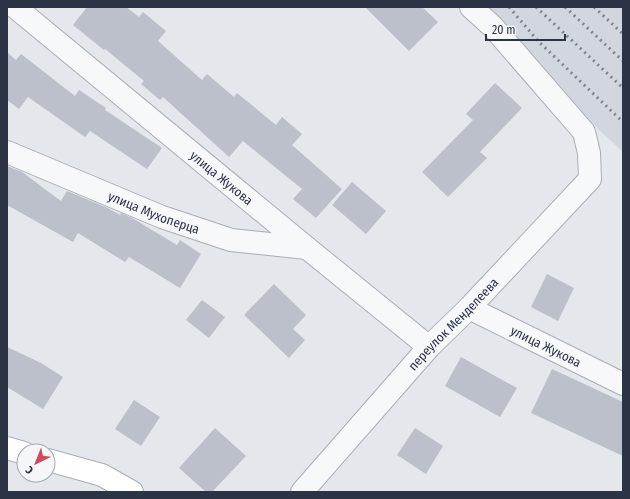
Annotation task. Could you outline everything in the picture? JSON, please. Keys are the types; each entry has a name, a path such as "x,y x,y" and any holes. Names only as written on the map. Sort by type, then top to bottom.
{"street":[{"name":"улица Жукова","path":"15,7 429,347"},
{"name":"переулок Менделеева","path":"302,492 429,347 469,308 590,179 590,153 584,132 493,27 471,7"},
{"name":"улица Мухоперца","path":"7,152 162,217 231,240 307,248"},
{"name":"улица Жукова","path":"469,308 623,384"},
{"path":"56,462 102,475 132,492"}],"shaded area":[{"path":"467,7 623,7 623,152"}],"building":[{"path":"87,7 126,7 139,17 143,12 166,31 158,41 202,80 207,74 234,97 237,93 276,125 282,117 302,134 292,145 342,189 316,218 293,199 302,189 243,141 229,157 163,97 160,100 141,84 144,81 73,25"},
{"path":"365,7 422,7 438,22 409,51"},
{"path":"7,52 16,60 21,54 75,96 79,90 106,108 105,110 162,148 147,169 90,131 85,137 28,97 19,109 7,100"},
{"path":"495,83 522,108 480,152 487,158 448,197 422,172 473,120 466,114"},
{"path":"7,166 22,172 61,201 67,191 108,208 120,215 121,213 132,218 177,245 180,240 201,254 180,288 129,257 125,262 78,233 73,242 7,205"},
{"path":"352,182 386,211 366,234 332,205"},
{"path":"547,274 574,288 558,321 531,307"},
{"path":"274,284 306,315 293,329 305,340 289,358 244,315"},
{"path":"202,300 225,317 209,338 186,320"},
{"path":"7,347 41,363 63,377 43,409 7,387"},
{"path":"461,357 517,388 500,417 445,386"},
{"path":"552,369 623,402 623,456 531,413"},
{"path":"134,400 160,417 141,446 115,429"},
{"path":"215,428 246,456 212,492 206,492 179,468"},
{"path":"415,428 443,446 426,474 397,455"}],"railway":[{"path":"509,7 538,41 623,122"},
{"path":"536,7 623,88"},
{"path":"565,7 623,61"},
{"path":"594,7 623,34"}]}
